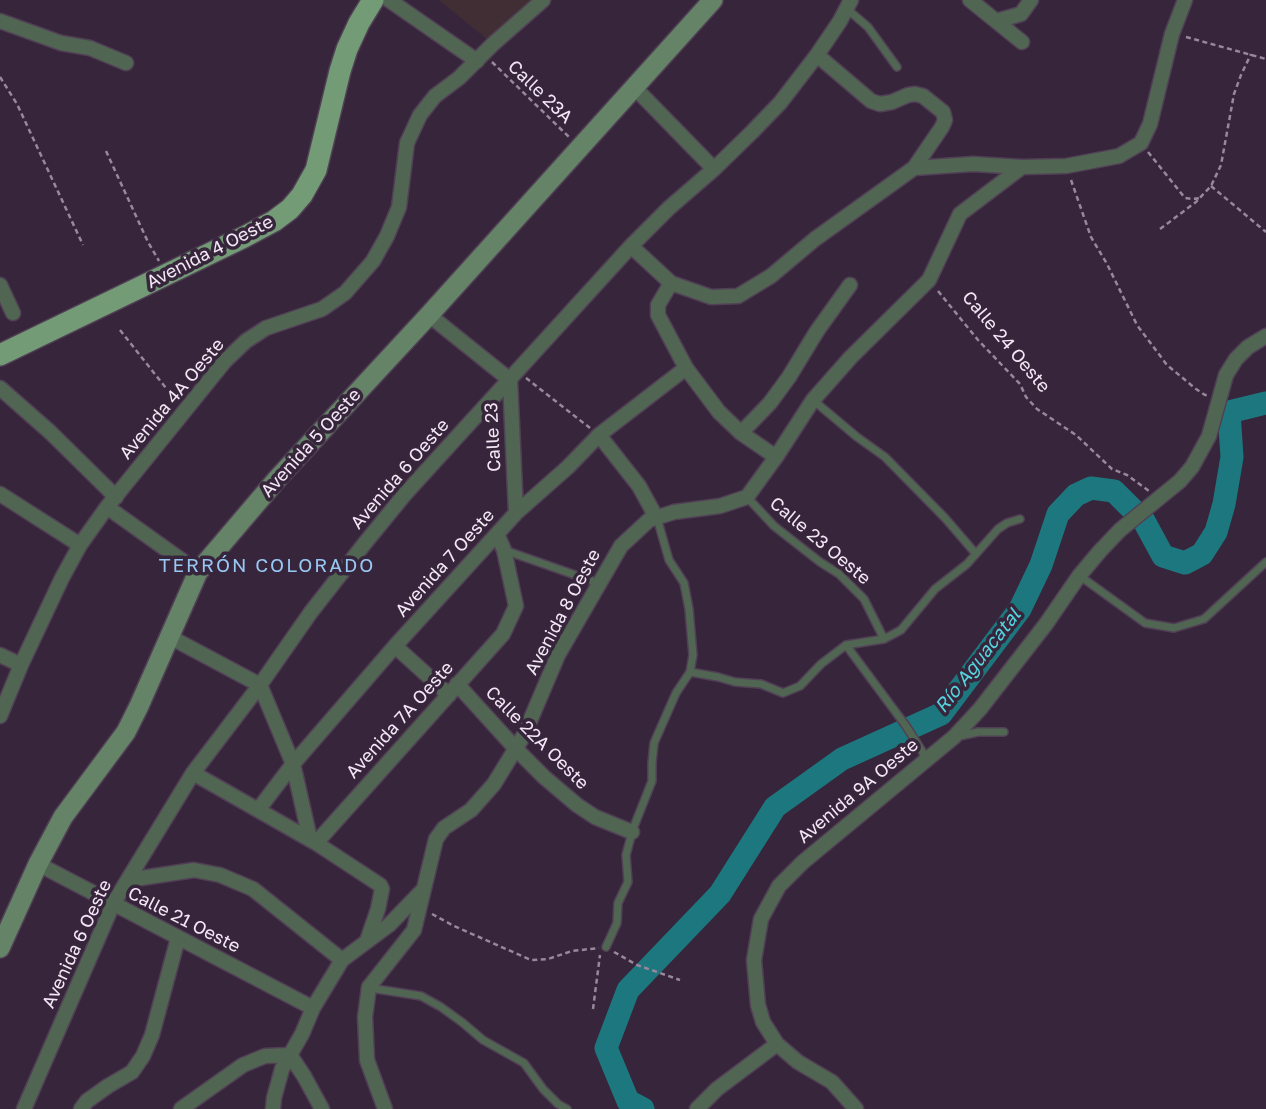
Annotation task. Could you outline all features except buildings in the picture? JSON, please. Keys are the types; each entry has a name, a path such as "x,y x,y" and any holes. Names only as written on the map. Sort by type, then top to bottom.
{"main road":[{"name":"Avenida 4 Oeste","path":"0,355 274,221 290,209 302,195 316,170 347,49 373,0"}],"street":[{"path":"389,0 480,58"},
{"name":"Avenida 4A Oeste","path":"0,716 62,578 80,545 111,502 225,361 246,341 266,328 322,309 345,293 373,261 399,208 407,144 420,115 435,96 543,0"},
{"name":"Avenida 5 Oeste","path":"0,948 38,864 63,817 126,732 198,572 278,478 713,0"},
{"path":"970,0 1022,42"},
{"path":"996,21 1021,14 1031,0"},
{"path":"914,168 972,164 1066,166 1119,156 1141,143 1150,124 1172,34 1184,1"},
{"name":"Avenida 6 Oeste","path":"24,1109 113,904 193,773 312,612 405,494 631,246 780,103 817,55 849,4"},
{"path":"0,21 61,43 90,48 126,63"},
{"path":"631,246 671,283 711,298 738,296 771,276 815,239 914,168 942,127 945,120 943,112 915,93 892,102 880,104 871,101 817,55"},
{"path":"635,88 714,169"},
{"path":"747,497 813,400 851,357 929,280 960,214 1022,167"},
{"path":"671,283 658,305 658,314 686,368 719,412 741,433 776,457"},
{"path":"0,285 12,313"},
{"path":"741,433 777,394 850,285"},
{"name":"Calle 23","path":"429,314 514,376 516,513"},
{"name":"Avenida 9A Oeste","path":"777,1044 763,1022 758,1005 754,960 761,919 779,886 925,757 954,737 980,709 1046,624 1079,576 1120,530 1180,481 1192,467 1209,436 1226,374 1248,347 1266,335"},
{"name":"Avenida 7 Oeste","path":"258,810 293,764 395,646 516,513 599,435 686,368"},
{"path":"0,388 50,432 111,502 198,572"},
{"path":"599,435 639,486 656,517"},
{"path":"0,494 80,545"},
{"name":"Avenida 8 Oeste","path":"369,987 414,930 436,839 444,828 471,810 494,785 524,735 558,655 621,546 649,520 656,517 720,506 747,497"},
{"path":"497,534 504,550"},
{"name":"Avenida 7A Oeste","path":"313,841 503,634 516,606 504,550"},
{"path":"170,637 260,685 293,764 313,841"},
{"name":"Calle 22A Oeste","path":"395,646 453,689 544,777 578,805 595,817 632,832"},
{"path":"0,655 21,665"},
{"path":"193,773 313,841 380,885 382,889 378,909 367,941"},
{"name":"Calle 21 Oeste","path":"38,864 313,1008"},
{"path":"128,880 194,870 220,875 253,889 342,960"},
{"path":"273,1109 282,1069 313,1008 342,960 398,917 425,888"},
{"path":"81,1109 87,1101 132,1072 143,1056 152,1035 178,938"},
{"path":"369,987 365,1017 367,1060 385,1109"},
{"path":"697,1109 717,1088 777,1044 798,1062 832,1082 856,1109"},
{"path":"181,1109 243,1065 265,1056 290,1055"},
{"path":"290,1055 321,1109"}],"lane":[{"path":"849,4 897,67"},
{"path":"813,400 885,457 976,554"},
{"name":"Calle 23 Oeste","path":"747,497 774,526 839,574 864,599 884,639"},
{"path":"603,947 617,923 618,903 628,882 626,855 652,781 654,743 676,693 690,672 693,655 684,583 669,560 656,517"},
{"path":"690,672 709,674 735,682 761,684 783,693 800,686 821,664 846,645 884,639 901,630 935,589 976,554 998,529 1020,519"},
{"path":"504,550 598,583"},
{"path":"1079,576 1145,623 1174,628 1204,619 1266,562"},
{"path":"846,645 906,726 925,757"},
{"path":"954,737 978,732 1004,732"},
{"path":"369,987 421,996 441,1007 483,1040 523,1062 543,1090 567,1109"}],"path":[{"path":"1172,34 1266,59"},
{"path":"1160,229 1211,186 1221,164 1234,94 1251,54"},
{"name":"Calle 23A","path":"480,58 580,147"},
{"path":"0,77 17,104 83,245"},
{"path":"1141,143 1185,198 1200,198"},
{"path":"106,151 148,243 167,274"},
{"path":"1066,166 1091,237 1137,326 1167,365 1186,381 1205,395 1219,394"},
{"path":"1211,186 1266,232"},
{"name":"Calle 24 Oeste","path":"929,280 978,340 1020,384 1026,397 1037,409 1076,435 1112,469 1127,475 1159,498"},
{"path":"120,330 185,412"},
{"path":"514,376 599,435"},
{"path":"420,907 454,926 531,960 548,960 572,951 603,947 637,965 680,980"},
{"path":"593,1009 603,947"}],"shaded area":[{"path":"439,0 543,0 493,44"}],"waterway":[{"name":"Río Aguacatal","path":"643,1109 628,1101 606,1048 628,990 720,894 775,807 842,759 941,714 1020,609 1041,565 1058,514 1076,495 1091,488 1114,491 1144,521 1163,556 1185,563 1202,554 1216,532 1224,504 1232,457 1229,412 1266,403"}],"district":[{"name":"TERRÓN COLORADO","path":"267,566"}]}
